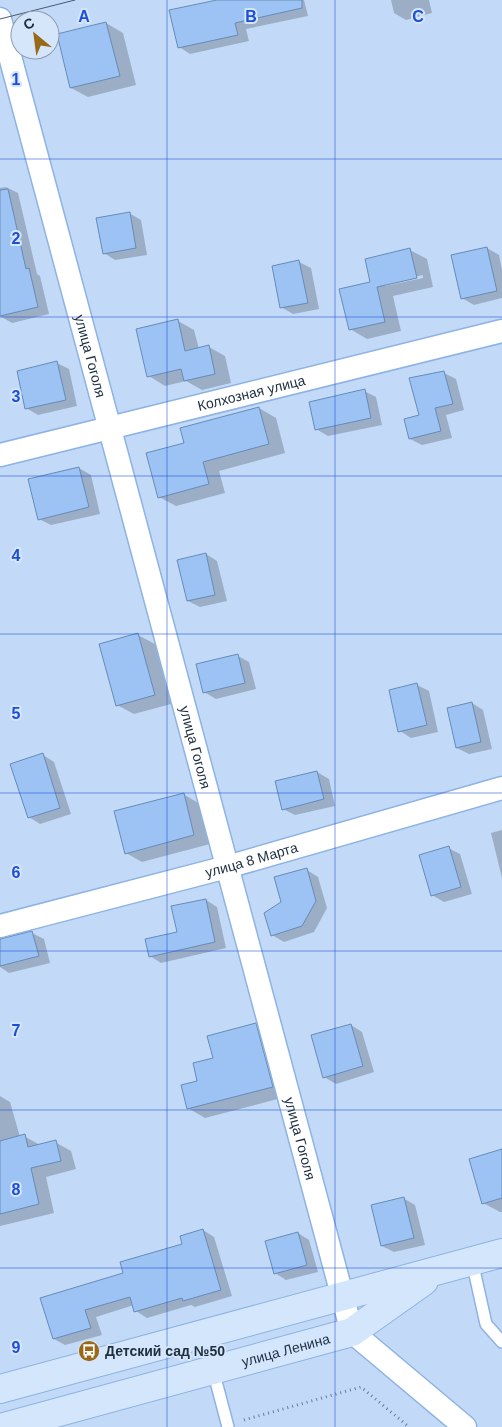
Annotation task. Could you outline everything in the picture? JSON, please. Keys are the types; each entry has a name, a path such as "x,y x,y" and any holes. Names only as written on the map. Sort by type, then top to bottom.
{"main road":[{"name":"улица Ленина","path":"0,1389 502,1253"},
{"name":"улица Ленина","path":"4,1427 352,1332 438,1271"}],"street":[{"name":"улица Гоголя","path":"0,19 352,1332"},
{"name":"Колхозная улица","path":"0,455 502,331"},
{"name":"улица 8 Марта","path":"0,926 228,866 502,788"},
{"path":"352,1332 465,1427"}],"lane":[{"path":"472,1262 486,1324 502,1342"},
{"path":"213,1370 227,1426"}],"path":[{"path":"227,1426 361,1387 409,1427"}],"building":[{"path":"217,0 302,0 302,8 235,23 238,35 178,48 169,10"},
{"path":"106,22 120,76 70,88 60,46 60,33"},
{"path":"8,189 26,269 29,268 38,307 0,316 0,190"},
{"path":"130,212 136,248 103,254 96,218"},
{"path":"487,247 497,291 461,299 451,255"},
{"path":"410,248 417,278 377,287 385,322 349,330 339,289 370,282 365,259"},
{"path":"299,260 308,303 280,308 272,266"},
{"path":"178,319 185,351 209,345 215,374 184,381 181,369 147,377 136,329"},
{"path":"57,361 66,400 25,409 17,371"},
{"path":"444,371 453,404 435,408 441,431 409,439 404,419 419,415 409,378"},
{"path":"365,389 371,418 315,430 309,402"},
{"path":"259,407 269,444 203,462 209,484 158,498 146,453 184,443 180,428"},
{"path":"79,467 89,507 38,520 28,479"},
{"path":"206,553 215,595 187,601 177,560"},
{"path":"138,633 155,695 116,706 99,644"},
{"path":"238,654 245,683 203,693 196,664"},
{"path":"417,683 427,725 398,732 389,690"},
{"path":"472,702 481,742 456,748 447,708"},
{"path":"43,753 60,808 28,818 10,764"},
{"path":"317,771 324,799 282,810 275,781"},
{"path":"184,793 194,835 125,854 114,811"},
{"path":"449,846 461,887 431,896 419,855"},
{"path":"307,868 316,901 302,926 271,936 264,913 281,902 274,877"},
{"path":"206,899 215,942 149,957 145,939 177,932 171,906"},
{"path":"32,931 39,956 0,966 0,939"},
{"path":"256,1023 273,1087 187,1109 181,1085 197,1081 193,1063 213,1058 207,1036"},
{"path":"351,1024 363,1066 323,1078 311,1035"},
{"path":"25,1134 28,1147 56,1140 61,1161 31,1168 39,1204 0,1214 0,1141"},
{"path":"502,1149 502,1198 482,1204 469,1159"},
{"path":"404,1197 414,1238 381,1246 371,1205"},
{"path":"203,1229 221,1290 183,1301 182,1298 134,1312 130,1297 85,1310 91,1328 53,1339 40,1298 123,1273 120,1262 182,1244 180,1236"},
{"path":"298,1232 307,1265 274,1274 265,1241"}],"tram line":[{"path":"0,19 75,0"}],"place":[{"name":"Детский сад №50","path":"89,1351"}]}
